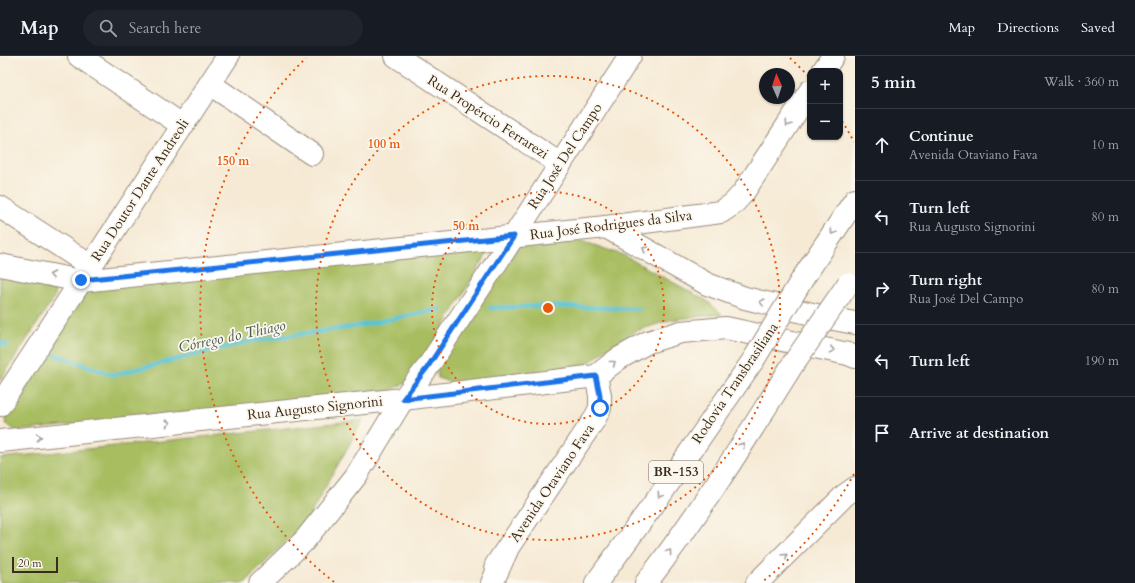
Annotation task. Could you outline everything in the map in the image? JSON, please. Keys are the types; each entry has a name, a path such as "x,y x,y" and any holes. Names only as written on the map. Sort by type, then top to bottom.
{"main road":[{"path":"79,56 182,125"},
{"name":"Rua Doutor Dante Andreoli","path":"0,405 228,56"},
{"name":"Rua Propércio Ferrarezi","path":"396,56 560,164"},
{"name":"Rua José Del Campo","path":"260,583 304,541 356,476 403,399 427,368 630,56"},
{"path":"825,68 833,56"},
{"path":"210,84 312,154"},
{"name":"Rua José Rodrigues da Silva","path":"0,265 86,273 514,236 606,227 721,212 733,204 743,193 807,96"},
{"name":"Rodovia Transbrasiliana","path":"596,583 661,494 754,359 803,278 855,200"},
{"path":"0,207 86,273"},
{"path":"606,227 706,284 745,298 855,323"},
{"name":"BR-153","path":"646,583 715,488 793,364 851,278"},
{"path":"596,376 618,358 648,342 681,332 726,328 848,354 855,357"},
{"name":"Rua Augusto Signorini","path":"0,441 403,399 596,376"},
{"name":"Avenida Otaviano Fava","path":"482,583 507,550 594,420 600,408 600,395 596,376"},
{"path":"757,583 845,495 855,488"},
{"path":"492,583 507,550"}],"green space":[{"path":"582,241 623,255 707,301 722,314 670,320 636,331 604,351 581,369 452,383 438,378 437,365 518,246 528,242"},
{"path":"486,242 488,252 412,380 389,391 16,431 5,423 7,412 85,289"},
{"path":"0,276 54,288 55,296 0,381"},
{"path":"363,420 307,520 245,583 0,583 0,458"}],"waterway":[{"name":"Córrego do Thiago","path":"490,308 542,306 639,309"},
{"name":"Córrego do Thiago","path":"56,355 113,375 251,341 352,327 440,309"},
{"name":"Córrego do Thiago","path":"0,343 7,345"}],"route":[{"path":"81,280 514,236 427,368 403,399 596,376 600,395 600,408"}]}
